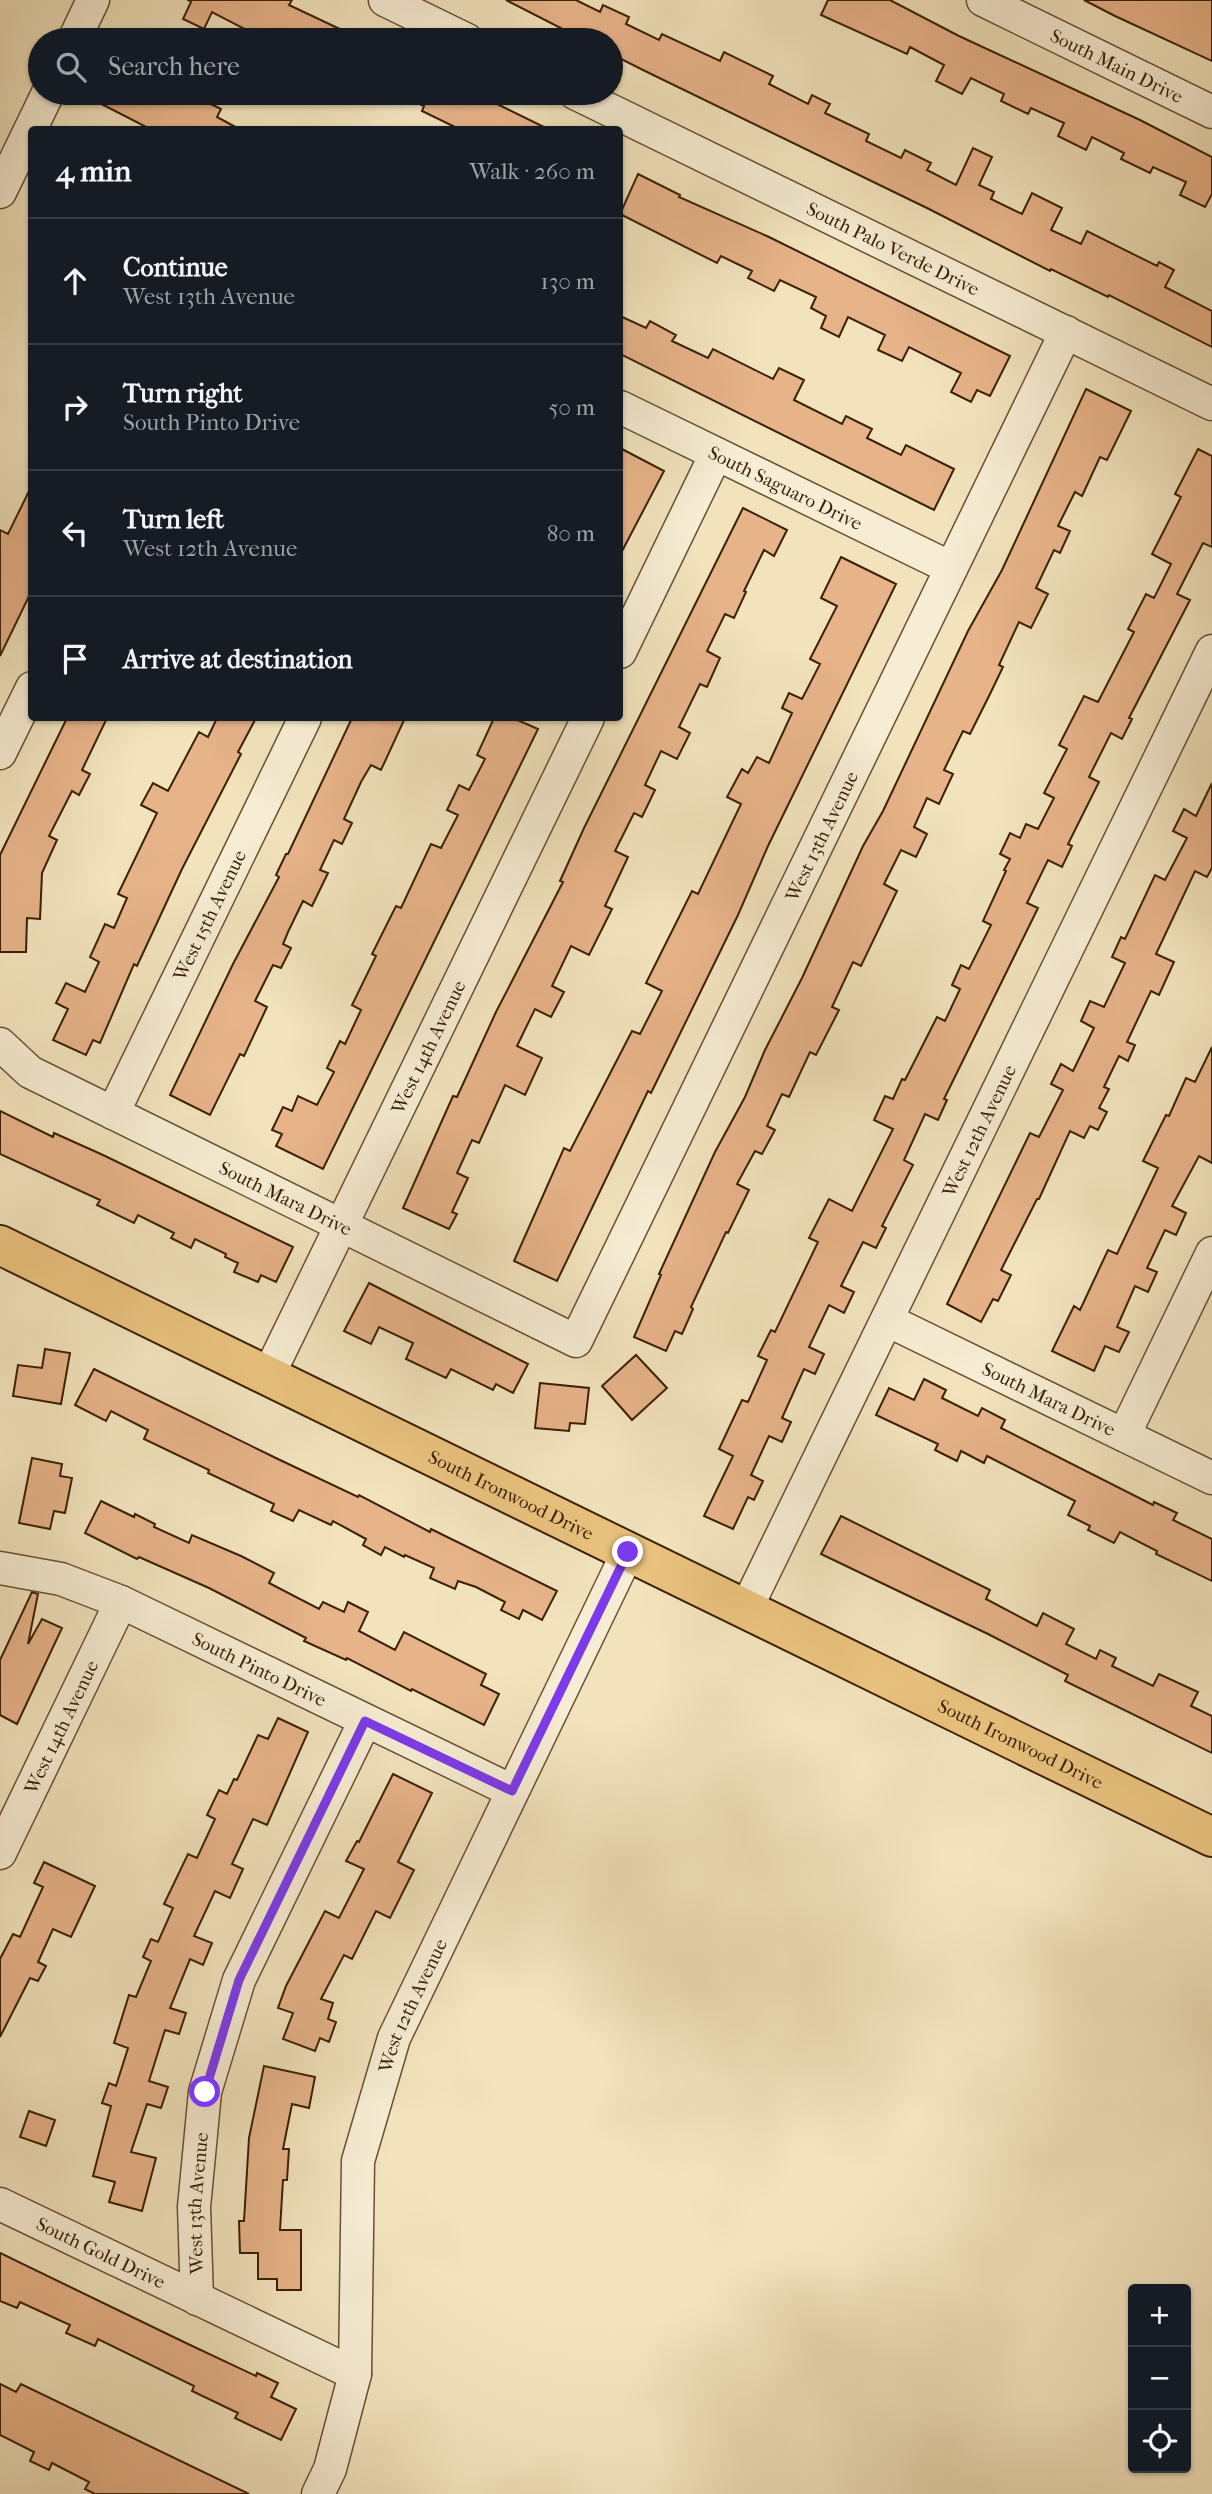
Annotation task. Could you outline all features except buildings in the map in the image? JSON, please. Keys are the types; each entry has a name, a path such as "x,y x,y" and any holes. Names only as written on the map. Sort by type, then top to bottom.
{"main road":[{"name":"South Ironwood Drive","path":"3,1255 268,1376 1212,1837"}],"street":[{"path":"80,28 93,0"},
{"path":"385,0 442,28"},
{"name":"South Main Drive","path":"983,0 1212,112"},
{"name":"South Palo Verde Drive","path":"600,105 1212,404"},
{"path":"0,192 28,145"},
{"name":"West 13th Avenue","path":"576,1341 1066,332"},
{"name":"South Saguaro Drive","path":"623,408 951,568"},
{"path":"623,646 716,454"},
{"name":"West 12th Avenue","path":"746,1609 1212,651"},
{"path":"0,753 28,696"},
{"name":"West 15th Avenue","path":"113,1113 303,721"},
{"name":"West 14th Avenue","path":"268,1376 587,721"},
{"name":"South Mara Drive","path":"0,1044 30,1072 576,1341"},
{"path":"1124,1434 1212,1253"},
{"name":"South Mara Drive","path":"887,1320 1212,1478"},
{"name":"West 12th Avenue","path":"318,2494 330,2469 355,2374 358,2161 394,2038 628,1552"},
{"name":"South Pinto Drive","path":"0,1568 61,1578 121,1602 512,1791"},
{"name":"West 14th Avenue","path":"0,1853 121,1602"},
{"name":"West 13th Avenue","path":"197,2299 194,2207 205,2092 239,1980 365,1721"},
{"name":"South Gold Drive","path":"0,2204 355,2374"}],"route":[{"path":"205,2092 239,1980 365,1721 512,1791 628,1552"}]}
